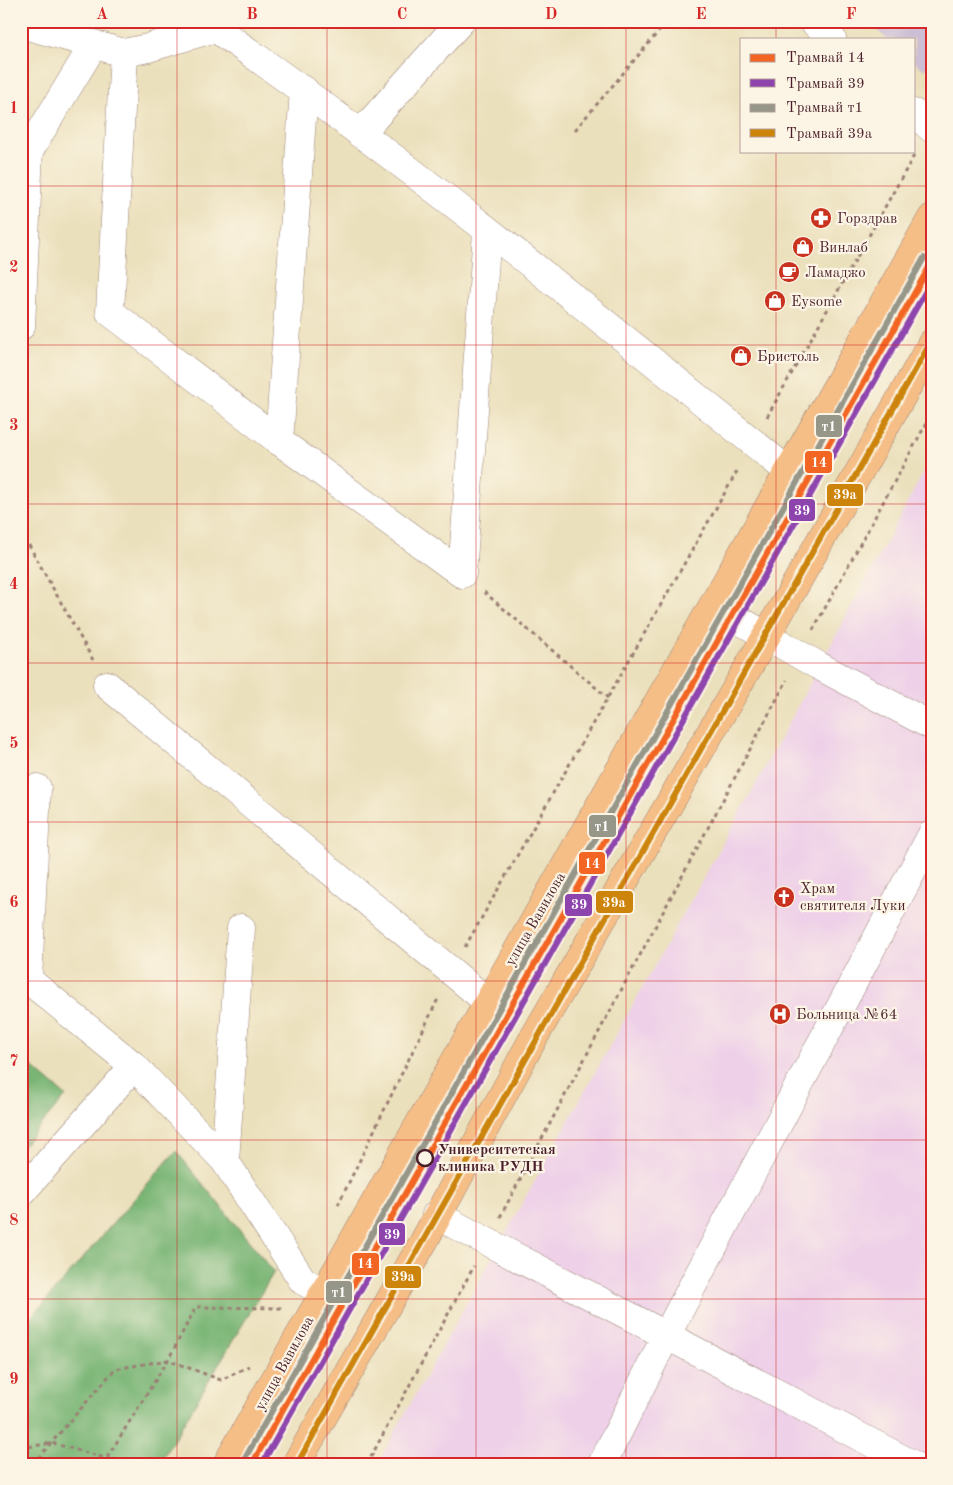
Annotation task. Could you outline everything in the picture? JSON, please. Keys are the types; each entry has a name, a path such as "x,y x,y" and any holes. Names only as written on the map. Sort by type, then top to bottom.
{"main road":[{"name":"улица Вавилова","path":"227,1464 313,1286 488,1002 932,218"},
{"path":"296,1464 533,1039 767,635 932,343"}],"lane":[{"path":"360,134 461,21"},
{"path":"813,21 831,38"},
{"path":"21,24 124,53 148,48 214,24 304,90 599,318 788,471"},
{"path":"21,326 29,151 94,44"},
{"path":"124,53 110,312 279,441 462,574"},
{"path":"279,441 304,90"},
{"path":"462,574 487,232"},
{"path":"713,605 800,655 932,726"},
{"path":"107,685 450,973 488,1002"},
{"path":"37,788 25,977 134,1066 225,1161 313,1286"},
{"path":"602,1464 666,1336 932,834"},
{"path":"225,1161 241,928"},
{"path":"21,1193 134,1066"},
{"path":"436,1216 912,1464"}],"path":[{"path":"575,130 665,24"},
{"path":"916,140 925,123"},
{"path":"335,1211 450,973 753,442 909,152"},
{"path":"367,1464 800,655 932,413"},
{"path":"21,532 107,685"},
{"path":"462,574 608,698"},
{"path":"103,1464 168,1360 196,1307 288,1308 313,1286"},
{"path":"33,1464 115,1369 168,1360 221,1380 253,1364"},
{"path":"21,1448 52,1443 126,1464"}],"shaded area":[{"path":"866,21 932,21 932,62 925,70 916,63 916,38 886,38"},
{"name":"Больница №64","path":"932,457 932,1464 377,1464 751,793"}],"green space":[{"path":"21,1057 66,1096 21,1148"},
{"path":"176,1151 274,1272 159,1464 21,1464 21,1329"}],"tram line":[{"name":"т1","path":"244,1460 924,258"},
{"name":"14","path":"252,1464 932,262"},
{"name":"39","path":"262,1464 932,280"},
{"name":"39а","path":"297,1464 932,340"}],"place":[{"name":"Горздрав","path":"821,218"},
{"name":"Винлаб","path":"803,247"},
{"name":"Ламаджо","path":"789,272"},
{"name":"Eysome","path":"775,301"},
{"name":"Бристоль","path":"741,356"},
{"name":"Храм святителя Луки","path":"784,897"},
{"name":"Больница №64","path":"780,1014"},
{"name":"Университетская клиника РУДН","path":"425,1158"}]}
